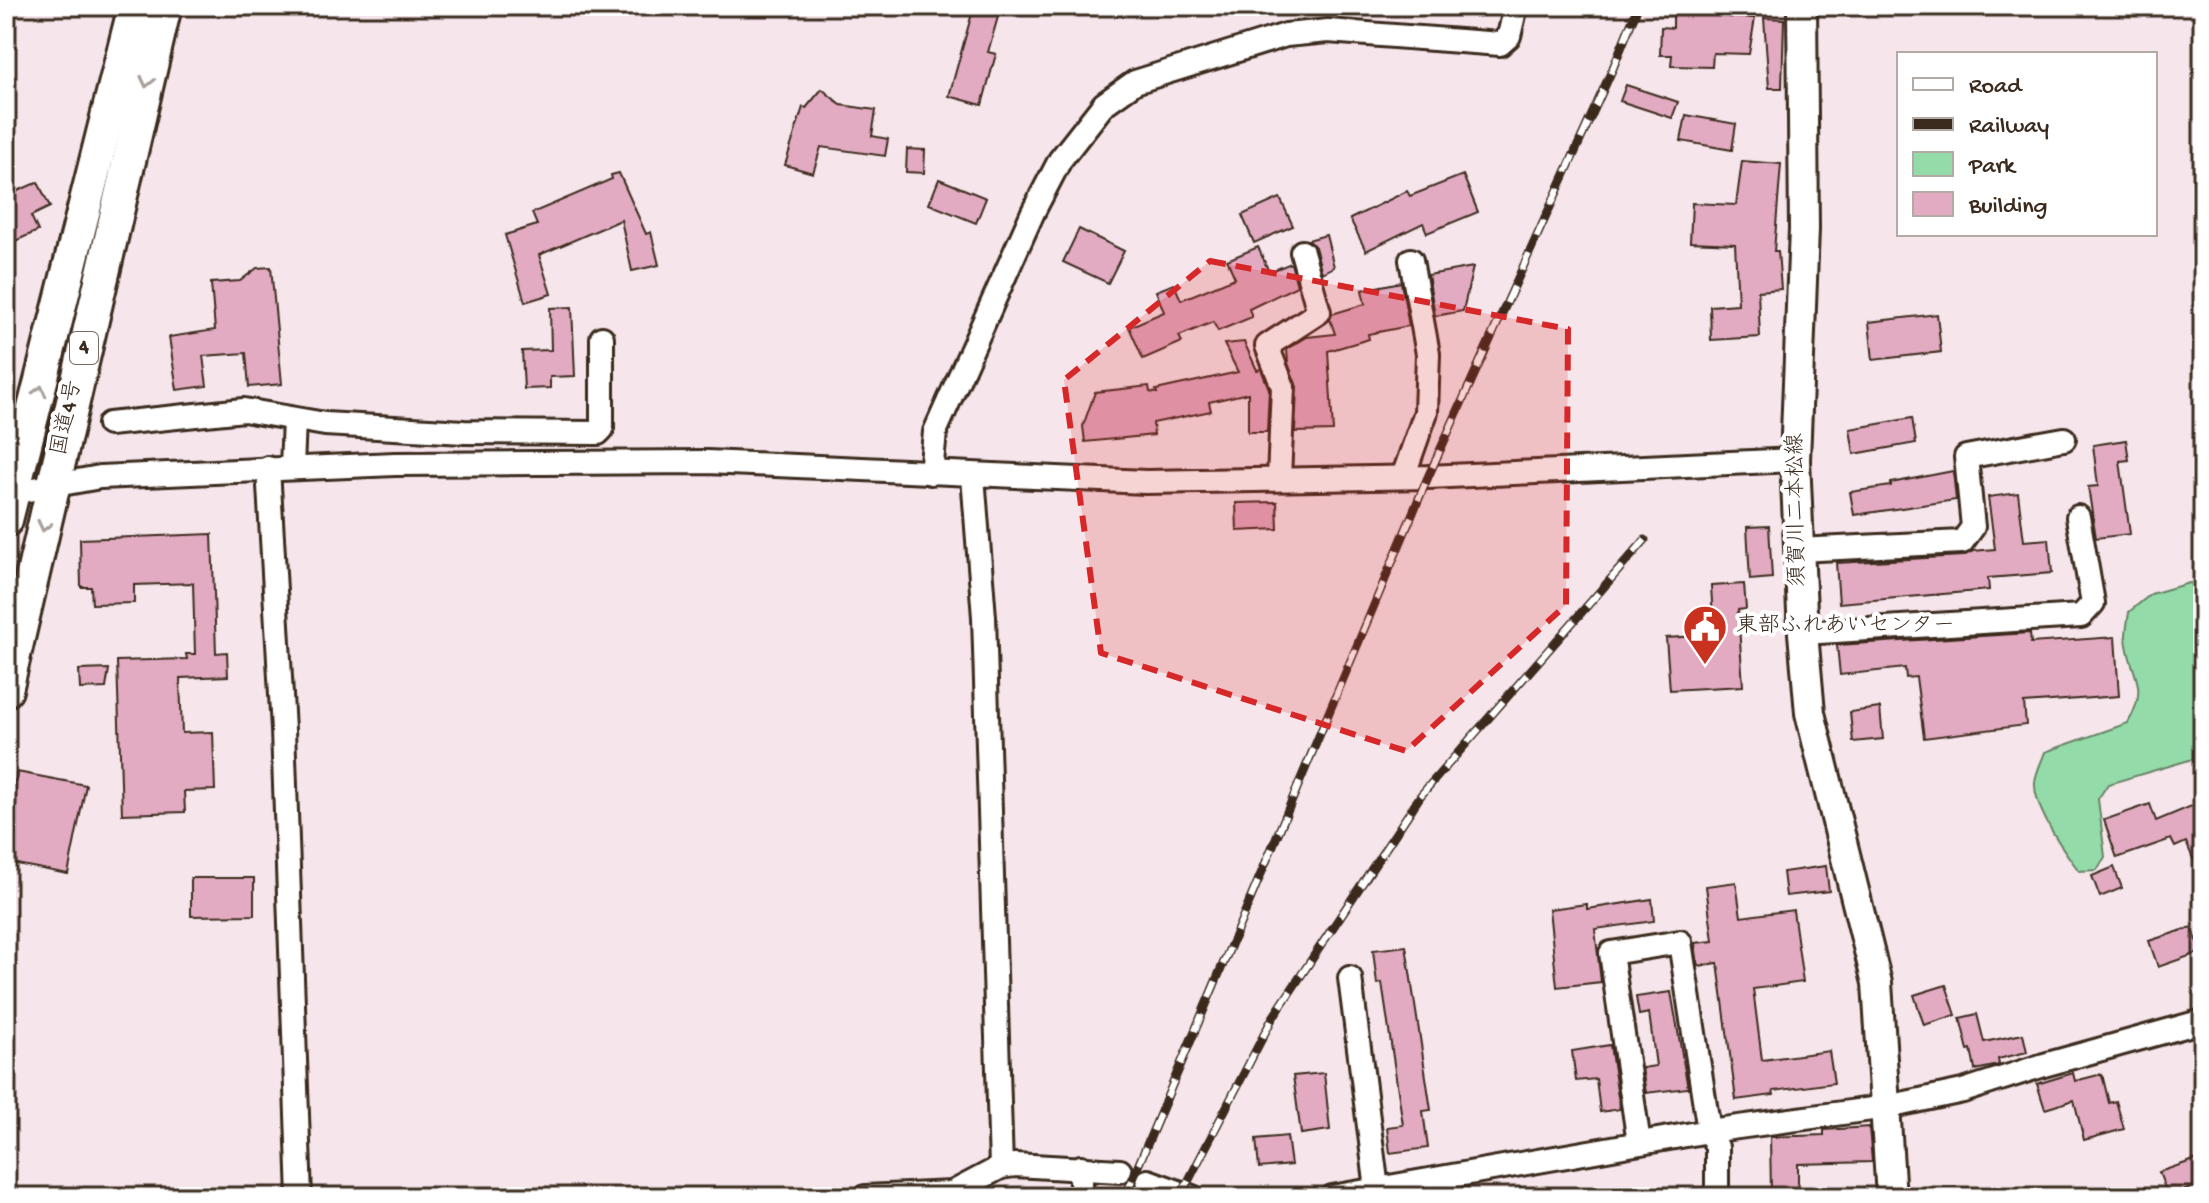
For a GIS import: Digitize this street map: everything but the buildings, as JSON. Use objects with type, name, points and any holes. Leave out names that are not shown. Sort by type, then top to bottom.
[{"type":"highway","name":"国道4号","points":[[9,502],[135,6]]},
{"type":"highway","name":"国道4号","points":[[6,690],[165,6]]},
{"type":"main road","name":"須賀川二本松線","points":[[1802,6],[1804,229],[1795,460],[1803,633],[1810,713],[1877,983],[1891,1197]]},
{"type":"street","points":[[931,473],[935,432],[1033,212],[1060,160],[1104,104],[1135,82],[1286,35],[1328,31],[1500,44],[1509,36],[1516,6]]},
{"type":"street","points":[[1279,478],[1283,387],[1267,346],[1319,312],[1302,252]]},
{"type":"street","points":[[1403,477],[1426,412],[1428,354],[1411,260]]},
{"type":"street","points":[[109,424],[244,410],[325,424],[464,432],[598,433],[602,429],[602,338]]},
{"type":"street","points":[[292,467],[294,420]]},
{"type":"street","points":[[1798,550],[1962,542],[1973,527],[1966,457],[2064,439]]},
{"type":"street","points":[[9,502],[54,485],[100,477],[411,464],[707,462],[1146,482],[1403,477],[1795,460]]},
{"type":"street","points":[[268,468],[283,730],[300,1197]]},
{"type":"street","points":[[973,476],[984,617],[1001,1167]]},
{"type":"street","points":[[1803,633],[2081,616],[2093,603],[2078,517]]},
{"type":"street","points":[[1639,1143],[1611,953],[1680,942],[1709,1131],[1717,1147],[1717,1197]]},
{"type":"street","points":[[1350,978],[1377,1189]]},
{"type":"street","points":[[1332,1197],[1709,1131],[1887,1107],[1963,1091],[2203,1021]]},
{"type":"street","points":[[865,1197],[952,1193],[1001,1167],[1015,1165],[1120,1171]]},
{"type":"street","points":[[1081,1167],[1081,1197]]},
{"type":"street","points":[[1148,1181],[1192,1197]]},
{"type":"highlighted area","points":[[1210,261],[1568,329],[1566,605],[1406,751],[1101,653],[1064,380]]},
{"type":"green space","points":[[2189,583],[2203,585],[2203,756],[2108,784],[2098,799],[2105,857],[2097,870],[2079,871],[2051,829],[2039,804],[2035,782],[2039,767],[2045,752],[2128,723],[2138,698],[2137,679],[2126,637],[2129,612],[2151,594]]},
{"type":"railway","points":[[1125,1197],[1428,477],[1613,68],[1638,6]]},
{"type":"railway","points":[[1180,1197],[1272,1019],[1421,795],[1645,540]]},
{"type":"place","name":"東部ふれあいセンター","points":[[1705,666]]}]
